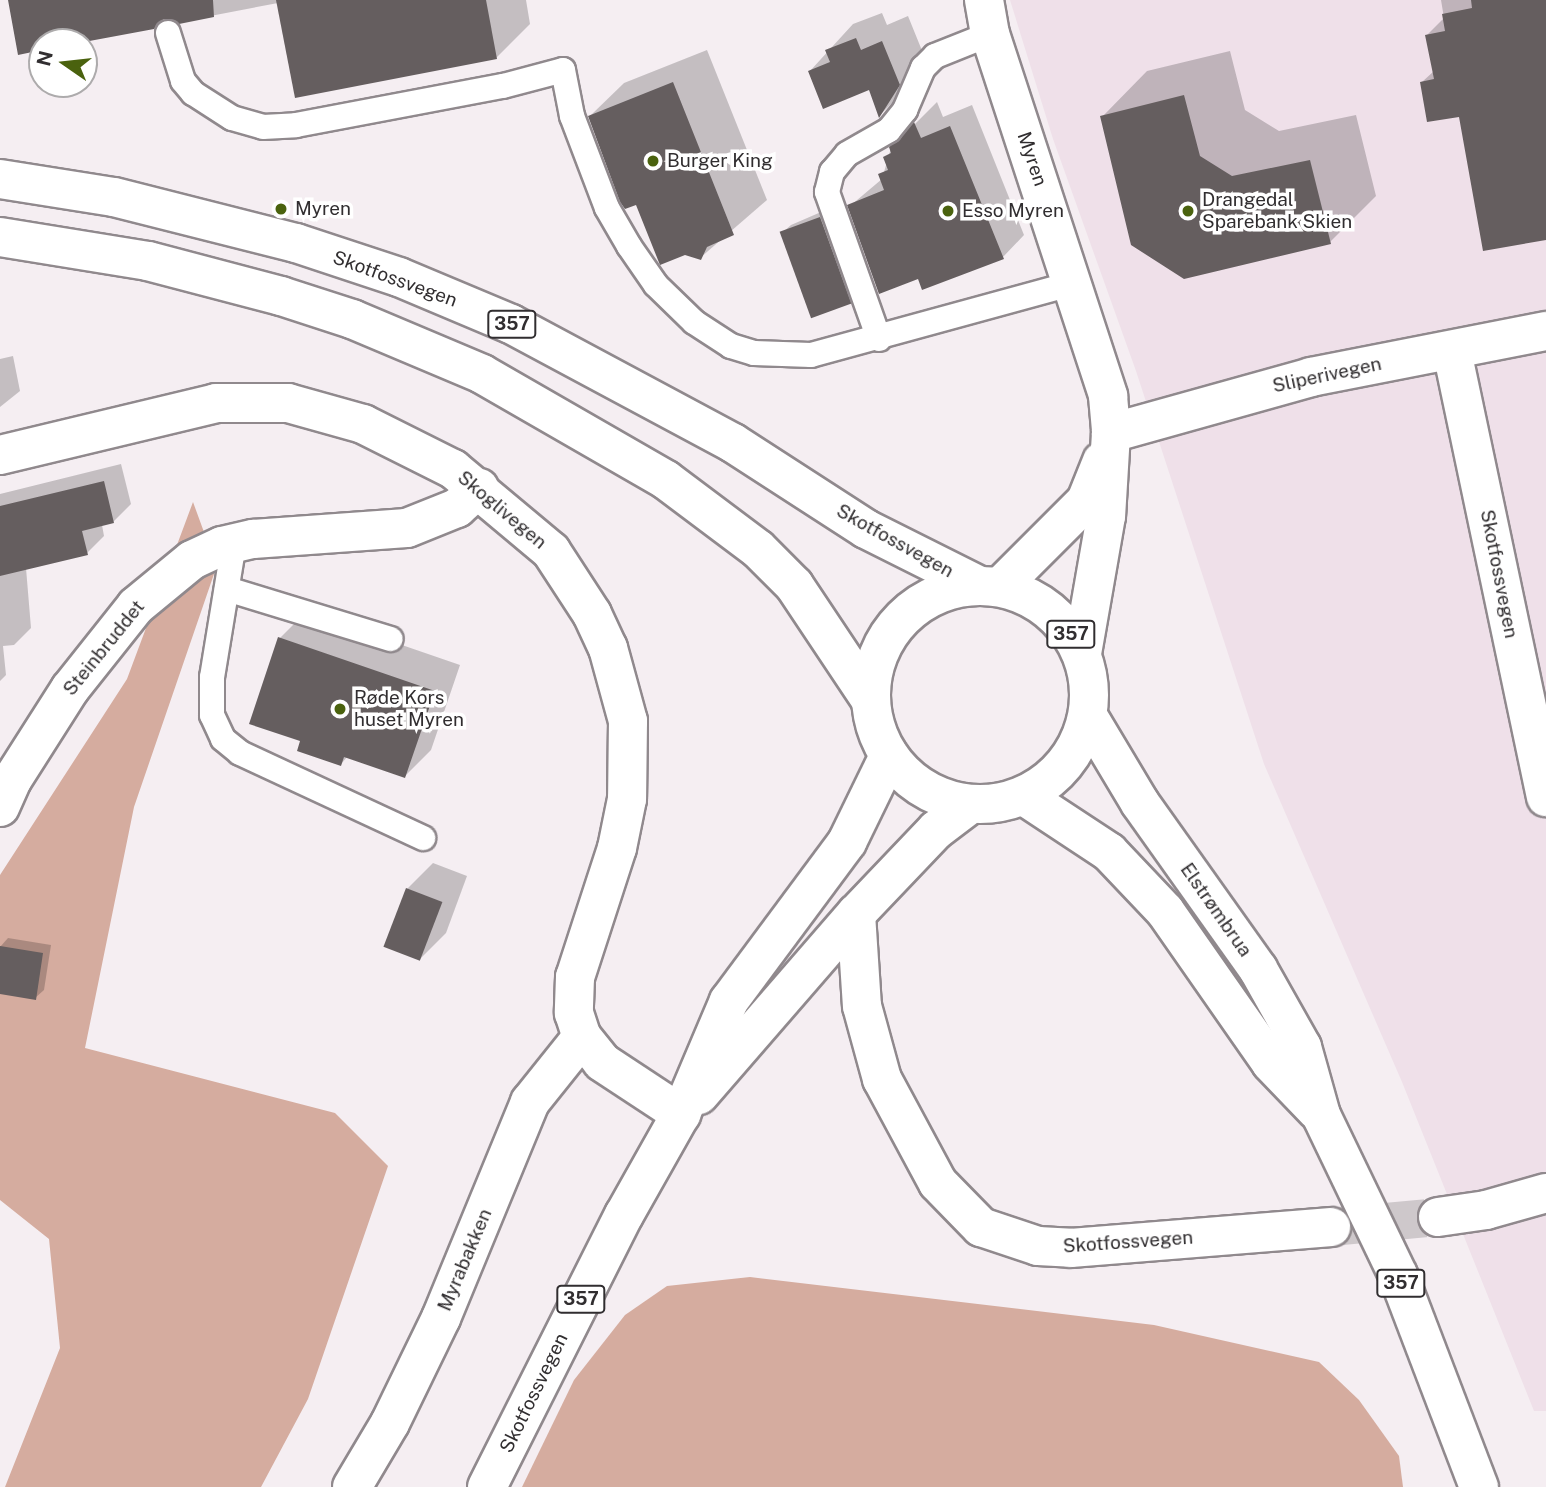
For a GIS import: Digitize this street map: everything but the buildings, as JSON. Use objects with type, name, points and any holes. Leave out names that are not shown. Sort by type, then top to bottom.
[{"type":"main road","name":"Myren","points":[[987,17],[1108,396],[1111,436],[1106,516],[1082,654]]},
{"type":"main road","name":"Skotfossvegen","points":[[0,178],[114,197],[296,243],[398,277],[511,324],[733,443],[866,529],[989,586]]},
{"type":"main road","name":"357","points":[[0,237],[148,261],[281,296],[352,319],[482,374],[666,480],[758,549],[794,585],[870,698]]},
{"type":"main road","name":"Sliperivegen","points":[[1111,436],[1311,377],[1546,331]]},
{"type":"main road","name":"Skotfossvegen","points":[[1452,351],[1546,797]]},
{"type":"main road","name":"Skoglivegen","points":[[0,455],[172,411],[251,400],[288,403],[363,424],[429,456],[479,488],[551,551],[571,580],[608,648],[628,721],[627,799],[620,836],[575,977],[575,1013],[582,1037],[602,1062],[681,1114]]},
{"type":"main road","name":"Myren","points":[[989,586],[1086,501],[1111,436]]},
{"type":"main road","name":"Steinbruddet","points":[[0,807],[47,721],[136,606],[192,560],[244,541],[407,528],[457,508],[479,488]]},
{"type":"main road","name":"357","points":[[989,586],[1049,610],[1082,654],[1089,684],[1088,716],[1066,764],[1024,796],[969,805],[923,789],[889,757],[875,729],[870,698],[883,643],[900,619],[949,590],[989,586]]},
{"type":"main road","name":"Elstrømbrua","points":[[1088,716],[1140,803],[1258,970],[1302,1047],[1321,1115],[1403,1287],[1479,1487]]},
{"type":"main road","name":"Skotfossvegen","points":[[487,1487],[618,1228],[681,1114],[729,1001],[847,842],[889,757]]},
{"type":"main road","name":"Elstrømbrua","points":[[1024,796],[1109,852],[1165,911],[1271,1063],[1321,1115]]},
{"type":"main road","name":"Skotfossvegen","points":[[681,1114],[762,1026],[856,914],[936,830],[969,805]]},
{"type":"main road","name":"Skotfossvegen","points":[[856,914],[862,1006],[882,1079],[938,1182],[981,1227],[1038,1246],[1071,1248],[1331,1227]]},
{"type":"main road","name":"Myrabakken","points":[[352,1487],[390,1423],[441,1318],[530,1102],[582,1037]]},
{"type":"main road","points":[[1438,1217],[1524,1201],[1546,1193]]},
{"type":"lane","points":[[879,339],[827,192],[832,172],[847,154],[890,131],[905,110],[923,68],[987,17]]},
{"type":"lane","points":[[167,33],[183,80],[192,93],[221,113],[263,127],[296,125],[503,86],[563,70],[572,116],[607,208],[656,285],[694,321],[731,346],[780,357],[879,339],[1074,283]]},
{"type":"lane","points":[[244,541],[227,589],[212,677],[212,715],[223,739],[240,753],[423,838]]},
{"type":"lane","points":[[227,589],[391,639]]},
{"type":"shaded area","points":[[1010,0],[1546,0],[1546,1411],[1534,1411],[1402,1082],[1264,764],[1136,371],[1053,139]]},
{"type":"shaded area","points":[[193,502],[212,554],[214,574],[134,807],[85,1048],[335,1113],[388,1166],[308,1399],[261,1487],[5,1487],[60,1348],[49,1239],[0,1200],[0,875],[127,679]]},
{"type":"shaded area","points":[[750,1277],[1154,1325],[1319,1362],[1359,1400],[1399,1456],[1403,1487],[522,1487],[574,1380],[625,1315],[667,1286]]},
{"type":"tunnel","points":[[1331,1227],[1438,1217]]},
{"type":"place","name":"Burger King","points":[[653,161]]},
{"type":"place","name":"Myren","points":[[281,209]]},
{"type":"place","name":"Esso Myren","points":[[948,211]]},
{"type":"place","name":"Drangedal Sparebank Skien","points":[[1188,211]]},
{"type":"place","name":"Røde Kors huset Myren","points":[[340,709]]}]
